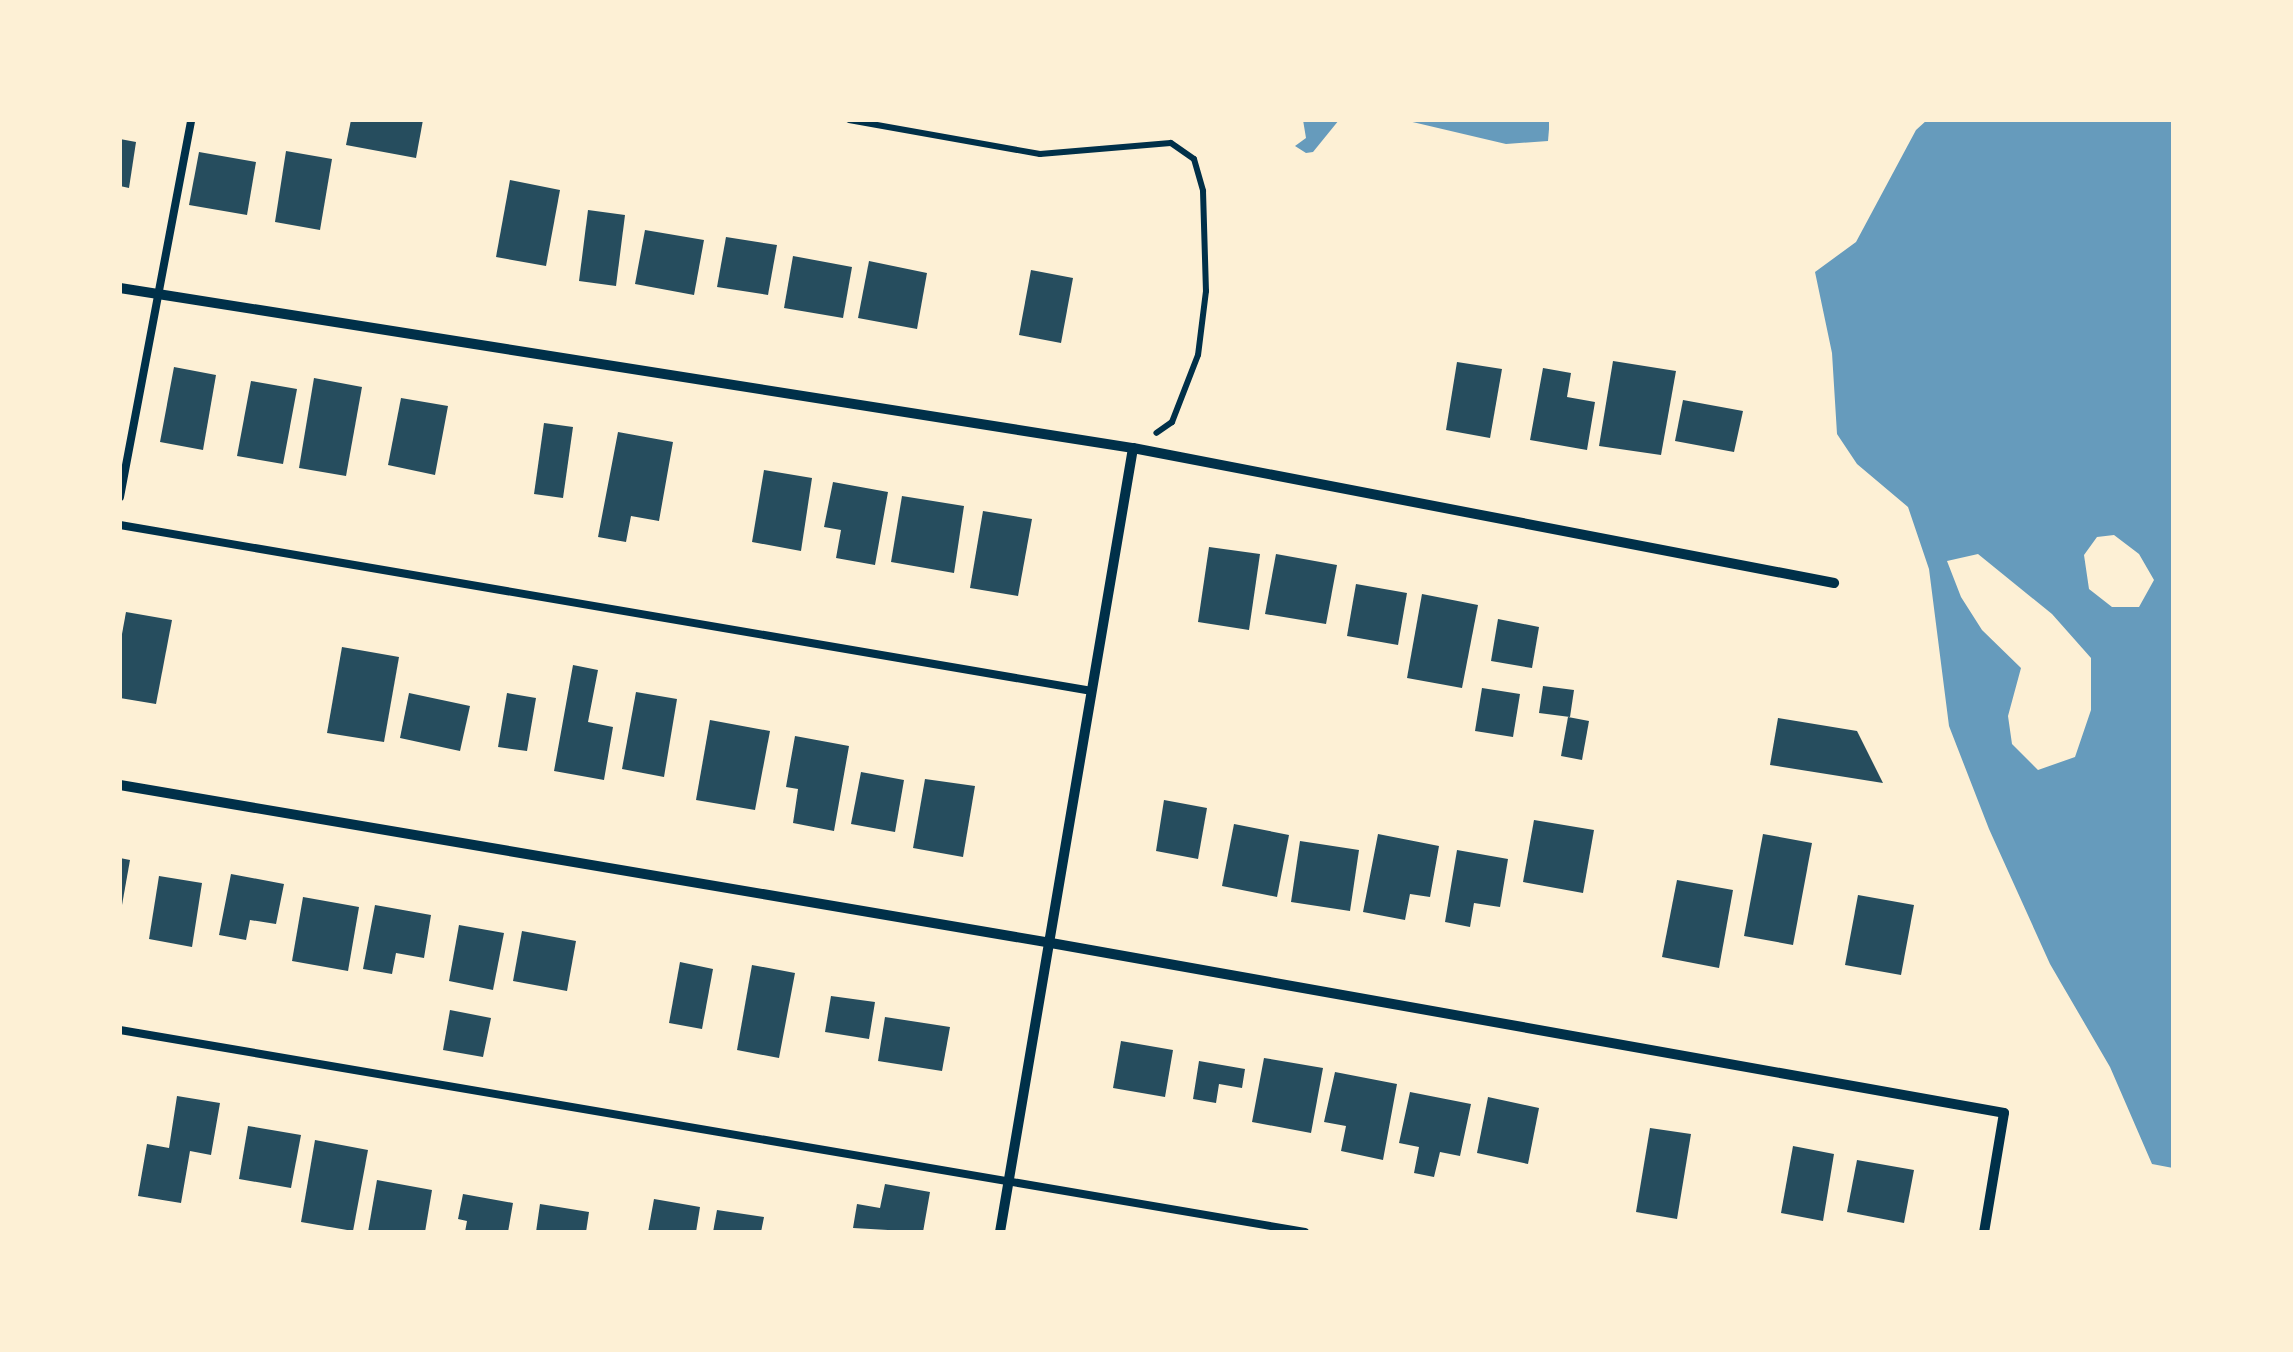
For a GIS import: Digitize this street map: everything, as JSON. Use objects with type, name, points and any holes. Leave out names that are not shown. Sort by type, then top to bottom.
[{"type":"street","points":[[120,288],[1134,448],[1834,583]]},
{"type":"street","points":[[1000,1232],[1134,448]]},
{"type":"street","points":[[120,785],[1051,943],[2004,1114],[1984,1232]]},
{"type":"lane","points":[[120,497],[190,120]]},
{"type":"lane","points":[[120,526],[1092,692]]},
{"type":"lane","points":[[120,1030],[1305,1232]]},
{"type":"path","points":[[848,120],[1040,154],[1171,142],[1194,160],[1203,191],[1206,291],[1198,356],[1172,422],[1134,448]]},
{"type":"water","points":[[1303,120],[1339,120],[1313,152],[1306,153],[1295,146],[1306,138]]},
{"type":"water","points":[[1404,120],[1549,120],[1548,141],[1506,144]]},
{"type":"water","points":[[1927,120],[2173,120],[2173,1168],[2152,1164],[2110,1067],[2050,964],[1989,829],[1949,726],[1929,569],[1908,507],[1857,464],[1837,434],[1832,353],[1815,272],[1856,242],[1916,130]],"holes":[[[2114,535],[2139,554],[2154,580],[2139,607],[2112,607],[2089,589],[2084,555],[2097,537]],[[1978,554],[2052,614],[2091,658],[2091,710],[2075,757],[2038,770],[2012,744],[2008,716],[2021,668],[1982,630],[1961,597],[1947,561]]]},
{"type":"building","points":[[351,120],[423,120],[416,158],[346,145]]},
{"type":"building","points":[[120,139],[136,142],[129,188],[120,186]]},
{"type":"building","points":[[286,151],[332,159],[320,230],[275,222]]},
{"type":"building","points":[[199,152],[256,162],[247,215],[189,205]]},
{"type":"building","points":[[510,180],[560,190],[546,266],[496,257]]},
{"type":"building","points":[[588,210],[625,215],[616,286],[579,281]]},
{"type":"building","points":[[645,230],[704,240],[694,295],[635,284]]},
{"type":"building","points":[[726,237],[777,245],[768,295],[717,287]]},
{"type":"building","points":[[793,256],[852,267],[843,318],[784,308]]},
{"type":"building","points":[[869,261],[927,273],[917,329],[858,318]]},
{"type":"building","points":[[1031,270],[1073,278],[1061,343],[1019,335]]},
{"type":"building","points":[[1613,361],[1676,371],[1661,455],[1599,446]]},
{"type":"building","points":[[1457,362],[1502,369],[1490,438],[1446,430]]},
{"type":"building","points":[[174,367],[216,375],[203,450],[160,442]]},
{"type":"building","points":[[1543,368],[1571,373],[1567,397],[1595,402],[1587,450],[1530,440]]},
{"type":"building","points":[[314,378],[362,387],[346,476],[299,468]]},
{"type":"building","points":[[251,381],[297,389],[283,464],[237,456]]},
{"type":"building","points":[[401,398],[448,406],[435,475],[388,465]]},
{"type":"building","points":[[1683,400],[1743,411],[1734,452],[1675,441]]},
{"type":"building","points":[[544,423],[573,427],[563,498],[534,494]]},
{"type":"building","points":[[618,432],[673,442],[659,521],[631,516],[626,542],[598,537]]},
{"type":"building","points":[[764,470],[812,478],[801,551],[752,542]]},
{"type":"building","points":[[833,482],[888,492],[875,565],[836,558],[841,530],[824,527]]},
{"type":"building","points":[[902,496],[964,506],[954,573],[891,562]]},
{"type":"building","points":[[983,511],[1032,519],[1018,596],[970,588]]},
{"type":"building","points":[[1209,547],[1260,554],[1249,630],[1198,622]]},
{"type":"building","points":[[1276,554],[1337,565],[1326,624],[1265,614]]},
{"type":"building","points":[[1356,584],[1407,593],[1398,645],[1347,636]]},
{"type":"building","points":[[1422,594],[1478,605],[1462,688],[1407,678]]},
{"type":"building","points":[[126,612],[172,620],[156,704],[120,698],[120,645]]},
{"type":"building","points":[[1498,619],[1539,627],[1532,668],[1491,661]]},
{"type":"building","points":[[342,647],[399,657],[384,742],[327,733]]},
{"type":"building","points":[[573,665],[598,670],[588,722],[613,727],[604,780],[554,771]]},
{"type":"building","points":[[1543,686],[1574,690],[1570,717],[1539,713]]},
{"type":"building","points":[[1482,688],[1520,694],[1513,737],[1475,731]]},
{"type":"building","points":[[636,692],[677,699],[664,777],[622,769]]},
{"type":"building","points":[[409,693],[470,706],[460,751],[400,738]]},
{"type":"building","points":[[507,693],[536,698],[527,751],[498,747]]},
{"type":"building","points":[[1568,717],[1589,721],[1582,760],[1561,756]]},
{"type":"building","points":[[1778,718],[1857,731],[1883,783],[1770,765]]},
{"type":"building","points":[[710,720],[770,731],[755,810],[696,800]]},
{"type":"building","points":[[795,736],[849,746],[834,831],[793,823],[798,789],[786,787]]},
{"type":"building","points":[[861,772],[904,780],[895,832],[851,824]]},
{"type":"building","points":[[925,779],[975,786],[963,857],[913,848]]},
{"type":"building","points":[[1164,800],[1207,808],[1198,859],[1156,851]]},
{"type":"building","points":[[1534,820],[1594,830],[1583,893],[1523,882]]},
{"type":"building","points":[[1234,824],[1289,835],[1277,897],[1222,886]]},
{"type":"building","points":[[1378,834],[1439,846],[1430,897],[1410,894],[1405,920],[1363,912]]},
{"type":"building","points":[[1763,834],[1812,843],[1793,945],[1744,936]]},
{"type":"building","points":[[1300,841],[1359,850],[1350,911],[1291,902]]},
{"type":"building","points":[[1457,850],[1508,859],[1500,907],[1474,903],[1470,927],[1445,922]]},
{"type":"building","points":[[120,858],[130,860],[122,905],[120,905]]},
{"type":"building","points":[[231,874],[284,884],[276,924],[250,920],[246,940],[219,935]]},
{"type":"building","points":[[159,876],[202,883],[192,947],[149,939]]},
{"type":"building","points":[[1677,880],[1733,890],[1719,968],[1662,957]]},
{"type":"building","points":[[1858,895],[1914,905],[1901,975],[1845,965]]},
{"type":"building","points":[[303,897],[359,907],[348,971],[292,961]]},
{"type":"building","points":[[375,905],[431,915],[424,958],[396,953],[392,974],[363,969]]},
{"type":"building","points":[[459,925],[504,933],[493,990],[449,981]]},
{"type":"building","points":[[522,931],[576,941],[567,991],[513,981]]},
{"type":"building","points":[[680,962],[713,969],[702,1029],[669,1023]]},
{"type":"building","points":[[752,965],[795,973],[779,1058],[737,1050]]},
{"type":"building","points":[[831,996],[875,1002],[869,1039],[825,1032]]},
{"type":"building","points":[[450,1010],[491,1018],[483,1057],[443,1050]]},
{"type":"building","points":[[885,1017],[950,1027],[942,1071],[878,1061]]},
{"type":"building","points":[[1121,1041],[1173,1050],[1165,1097],[1113,1088]]},
{"type":"building","points":[[1264,1058],[1323,1068],[1311,1133],[1252,1122]]},
{"type":"building","points":[[1199,1061],[1245,1069],[1242,1088],[1219,1084],[1216,1103],[1193,1099]]},
{"type":"building","points":[[1335,1072],[1397,1084],[1383,1160],[1341,1151],[1346,1126],[1324,1122]]},
{"type":"building","points":[[1410,1092],[1471,1104],[1460,1156],[1440,1152],[1434,1177],[1414,1173],[1419,1147],[1399,1143]]},
{"type":"building","points":[[177,1096],[220,1103],[211,1155],[190,1151],[181,1203],[138,1196],[147,1144],[169,1148]]},
{"type":"building","points":[[1488,1097],[1539,1108],[1528,1164],[1477,1153]]},
{"type":"building","points":[[248,1126],[301,1135],[291,1188],[239,1179]]},
{"type":"building","points":[[1650,1128],[1691,1134],[1677,1219],[1636,1212]]},
{"type":"building","points":[[315,1140],[368,1150],[353,1231],[301,1222]]},
{"type":"building","points":[[1793,1146],[1834,1154],[1823,1221],[1781,1213]]},
{"type":"building","points":[[1857,1160],[1914,1170],[1904,1223],[1847,1212]]},
{"type":"building","points":[[377,1180],[432,1190],[425,1232],[368,1232]]},
{"type":"building","points":[[885,1184],[930,1192],[923,1232],[853,1228],[857,1204],[880,1208]]},
{"type":"building","points":[[463,1194],[513,1203],[508,1232],[465,1232],[467,1221],[458,1219]]},
{"type":"building","points":[[654,1199],[700,1207],[696,1232],[648,1232]]},
{"type":"building","points":[[540,1204],[589,1212],[586,1232],[536,1232]]},
{"type":"building","points":[[717,1210],[764,1217],[761,1232],[713,1232]]}]
